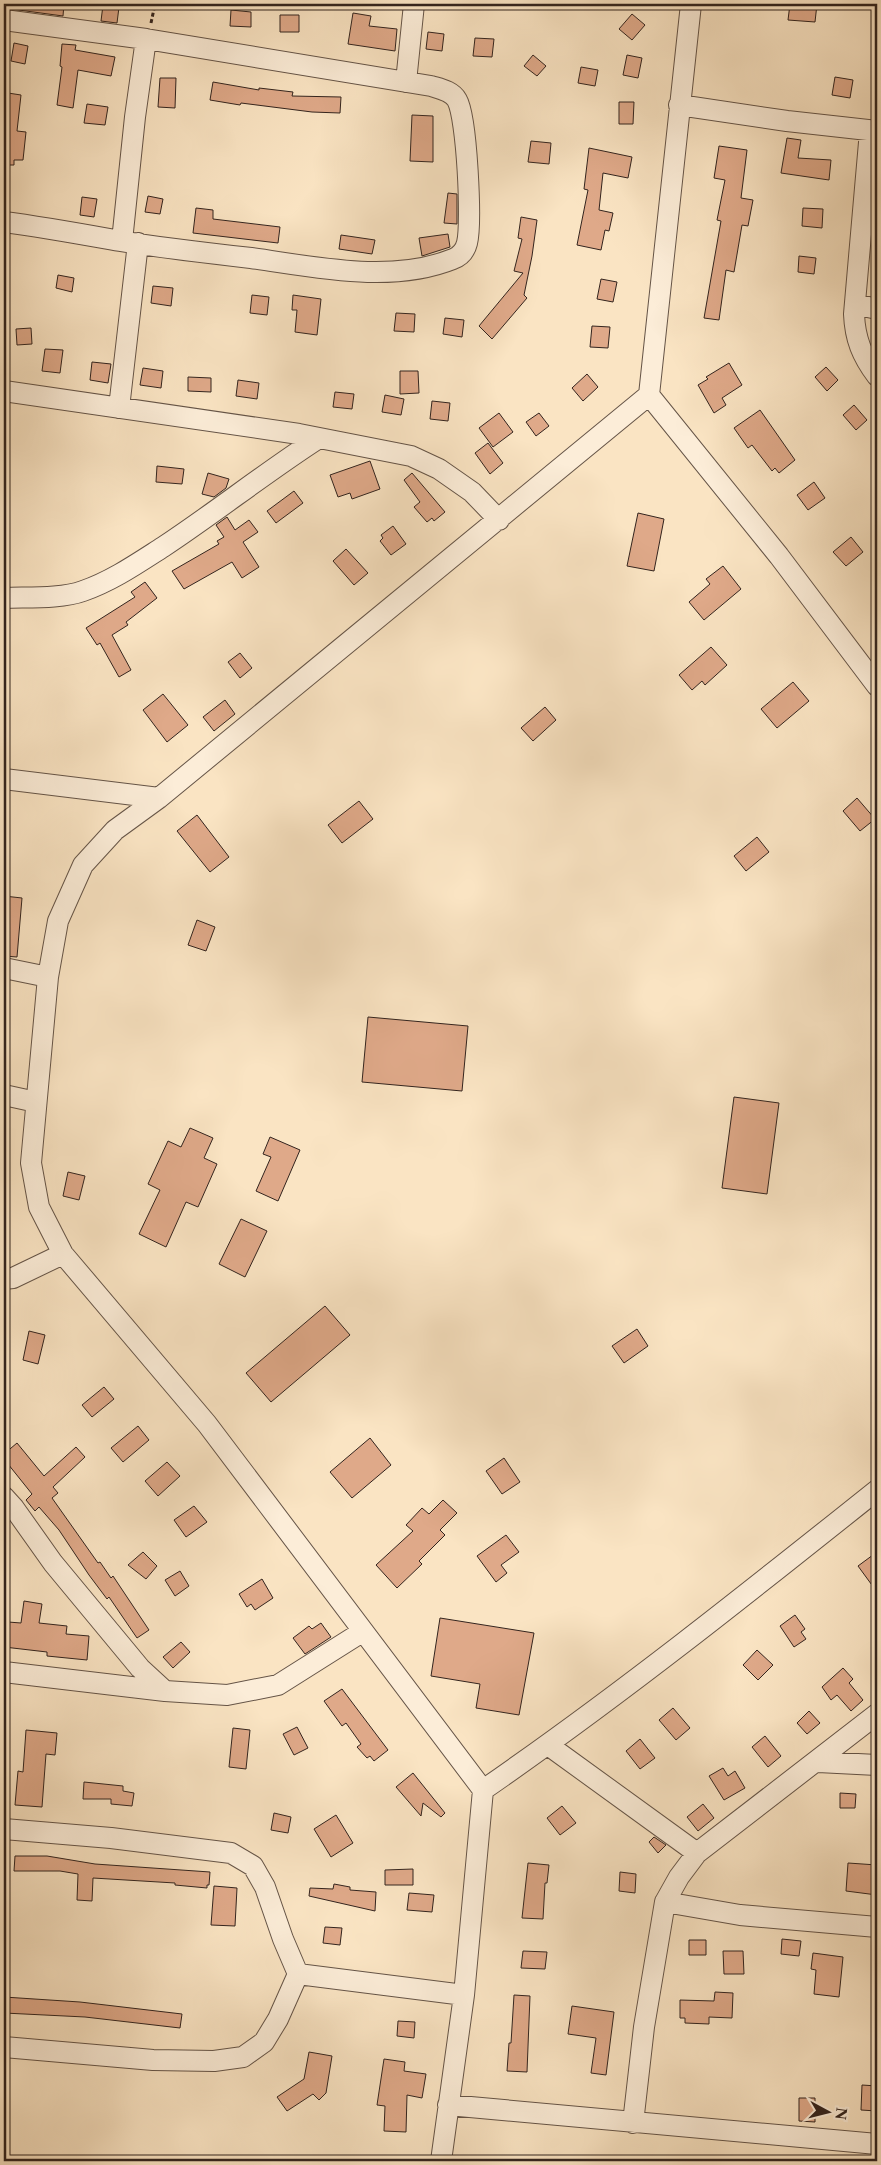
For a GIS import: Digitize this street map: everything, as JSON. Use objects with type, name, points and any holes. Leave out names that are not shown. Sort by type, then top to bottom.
[{"type":"street","points":[[406,82],[414,4]]},
{"type":"street","points":[[440,2161],[464,1995],[484,1790],[362,1632],[207,1424],[63,1254],[39,1207],[31,1163],[48,977],[58,921],[84,865],[115,830],[158,798],[649,395],[691,4]]},
{"type":"street","points":[[4,20],[146,39],[431,86],[449,92],[457,99],[461,111],[466,144],[469,218],[468,241],[463,253],[454,259],[392,273],[344,271],[130,242],[4,222]]},
{"type":"street","points":[[119,408],[130,242],[135,117],[146,39]]},
{"type":"street","points":[[679,105],[873,131],[855,304],[855,333],[864,357],[877,376]]},
{"type":"street","points":[[855,304],[877,309]]},
{"type":"street","points":[[4,391],[319,438],[411,456],[438,469],[472,492],[499,520]]},
{"type":"street","points":[[649,395],[779,556],[877,686]]},
{"type":"street","points":[[4,598],[50,596],[82,592],[124,572],[204,520],[287,458],[319,438]]},
{"type":"street","points":[[4,780],[158,798]]},
{"type":"street","points":[[4,968],[48,977]]},
{"type":"street","points":[[4,1095],[36,1102]]},
{"type":"street","points":[[4,1279],[13,1278],[63,1254]]},
{"type":"street","points":[[484,1790],[548,1745],[741,1599],[877,1490]]},
{"type":"street","points":[[4,1497],[53,1563],[140,1668],[166,1691]]},
{"type":"street","points":[[4,1672],[166,1691],[227,1695],[278,1685],[362,1632]]},
{"type":"street","points":[[633,2123],[644,2026],[665,1902],[679,1877],[697,1853],[818,1762],[877,1714]]},
{"type":"street","points":[[548,1745],[697,1853]]},
{"type":"street","points":[[818,1762],[877,1765]]},
{"type":"street","points":[[4,1828],[112,1838],[231,1853],[253,1866],[265,1887],[283,1939],[298,1974],[278,2019],[264,2042],[243,2057],[214,2061],[153,2060],[4,2047]]},
{"type":"street","points":[[665,1902],[740,1915],[877,1927]]},
{"type":"street","points":[[298,1974],[464,1995]]},
{"type":"street","points":[[448,2105],[877,2144]]},
{"type":"building","points":[[4,4],[64,4],[63,16],[4,8]]},
{"type":"building","points":[[790,4],[817,4],[815,22],[788,20]]},
{"type":"building","points":[[103,5],[119,7],[117,23],[101,21]]},
{"type":"building","points":[[231,10],[251,12],[251,27],[230,26]]},
{"type":"building","points":[[353,13],[371,16],[369,26],[397,29],[395,51],[348,44]]},
{"type":"building","points":[[632,14],[645,25],[632,40],[619,29]]},
{"type":"building","points":[[280,15],[299,15],[299,32],[280,32]]},
{"type":"building","points":[[428,32],[444,34],[442,51],[426,49]]},
{"type":"building","points":[[475,38],[494,39],[492,57],[473,56]]},
{"type":"building","points":[[14,43],[28,46],[25,64],[11,61]]},
{"type":"building","points":[[62,44],[76,45],[75,50],[115,57],[111,76],[78,70],[73,108],[57,105],[62,67],[60,66]]},
{"type":"building","points":[[533,55],[546,66],[537,76],[524,66]]},
{"type":"building","points":[[627,55],[642,58],[638,78],[623,75]]},
{"type":"building","points":[[581,67],[598,70],[595,86],[578,83]]},
{"type":"building","points":[[835,77],[853,80],[850,98],[832,95]]},
{"type":"building","points":[[160,78],[176,78],[175,108],[158,107]]},
{"type":"building","points":[[213,82],[259,90],[259,88],[293,92],[292,96],[341,97],[340,113],[312,112],[241,103],[240,105],[210,100]]},
{"type":"building","points":[[8,93],[21,95],[17,131],[26,132],[23,160],[14,160],[14,165],[4,165],[4,124]]},
{"type":"building","points":[[619,102],[634,102],[633,124],[619,124]]},
{"type":"building","points":[[87,104],[108,107],[105,125],[84,123]]},
{"type":"building","points":[[412,115],[433,116],[433,162],[410,161]]},
{"type":"building","points":[[787,138],[801,140],[798,158],[831,160],[829,180],[781,173]]},
{"type":"building","points":[[531,141],[551,143],[549,164],[528,162]]},
{"type":"building","points":[[719,146],[747,150],[741,198],[753,200],[748,226],[742,225],[734,272],[726,270],[719,320],[704,318],[721,221],[717,220],[725,180],[714,178]]},
{"type":"building","points":[[589,148],[632,157],[628,178],[603,173],[599,210],[613,213],[609,231],[605,230],[601,250],[577,245],[588,190],[584,189]]},
{"type":"building","points":[[448,193],[457,194],[457,224],[444,223]]},
{"type":"building","points":[[148,196],[163,199],[160,214],[145,212]]},
{"type":"building","points":[[82,197],[97,199],[94,217],[80,215]]},
{"type":"building","points":[[196,208],[213,210],[213,219],[280,227],[278,243],[193,233]]},
{"type":"building","points":[[803,208],[823,209],[822,228],[802,226]]},
{"type":"building","points":[[521,217],[537,220],[524,295],[527,298],[492,339],[479,326],[523,273],[514,271],[522,239],[518,238]]},
{"type":"building","points":[[448,234],[450,247],[422,256],[419,238]]},
{"type":"building","points":[[341,235],[375,240],[372,254],[339,249]]},
{"type":"building","points":[[799,256],[816,258],[814,274],[798,272]]},
{"type":"building","points":[[58,275],[74,278],[72,292],[56,288]]},
{"type":"building","points":[[601,279],[617,282],[613,302],[597,299]]},
{"type":"building","points":[[153,286],[173,288],[171,306],[151,303]]},
{"type":"building","points":[[252,295],[269,297],[267,315],[250,313]]},
{"type":"building","points":[[293,295],[321,299],[317,335],[295,332],[297,310],[292,310]]},
{"type":"building","points":[[396,313],[415,314],[414,332],[394,331]]},
{"type":"building","points":[[445,318],[464,320],[462,337],[443,334]]},
{"type":"building","points":[[592,326],[610,327],[608,348],[590,347]]},
{"type":"building","points":[[31,328],[32,344],[17,345],[16,329]]},
{"type":"building","points":[[45,349],[63,350],[60,373],[42,371]]},
{"type":"building","points":[[92,362],[111,364],[108,383],[90,380]]},
{"type":"building","points":[[729,363],[742,385],[722,398],[726,405],[714,413],[698,385],[708,379],[706,377]]},
{"type":"building","points":[[826,367],[838,380],[827,391],[815,377]]},
{"type":"building","points":[[143,368],[163,371],[161,388],[140,385]]},
{"type":"building","points":[[400,371],[418,371],[419,393],[400,394]]},
{"type":"building","points":[[587,374],[598,387],[583,401],[572,388]]},
{"type":"building","points":[[188,377],[211,378],[211,392],[188,391]]},
{"type":"building","points":[[238,380],[259,383],[257,399],[236,396]]},
{"type":"building","points":[[335,392],[354,394],[352,409],[333,407]]},
{"type":"building","points":[[385,395],[404,399],[401,415],[382,412]]},
{"type":"building","points":[[432,401],[450,403],[448,421],[430,419]]},
{"type":"building","points":[[854,405],[867,420],[856,430],[843,415]]},
{"type":"building","points":[[760,410],[795,460],[779,473],[775,468],[772,471],[752,445],[748,448],[734,428]]},
{"type":"building","points":[[499,413],[513,432],[493,447],[479,428]]},
{"type":"building","points":[[539,413],[549,426],[536,436],[526,422]]},
{"type":"building","points":[[488,443],[503,463],[490,474],[475,453]]},
{"type":"building","points":[[370,461],[380,489],[352,499],[350,493],[338,497],[330,475]]},
{"type":"building","points":[[157,466],[184,469],[182,484],[156,482]]},
{"type":"building","points":[[208,473],[229,479],[226,488],[214,497],[202,494]]},
{"type":"building","points":[[412,473],[445,512],[434,521],[432,518],[427,522],[414,507],[420,502],[404,480]]},
{"type":"building","points":[[814,482],[825,498],[808,510],[797,495]]},
{"type":"building","points":[[294,491],[303,503],[276,523],[267,511]]},
{"type":"building","points":[[638,513],[664,519],[654,571],[627,566]]},
{"type":"building","points":[[227,517],[235,530],[249,520],[258,532],[243,542],[259,567],[242,578],[232,562],[184,589],[172,571],[219,544],[217,541],[224,537],[216,525]]},
{"type":"building","points":[[393,526],[406,544],[391,555],[380,541],[383,538],[381,535]]},
{"type":"building","points":[[851,537],[863,552],[846,566],[833,552]]},
{"type":"building","points":[[346,549],[368,573],[354,585],[333,561]]},
{"type":"building","points":[[723,566],[741,589],[704,620],[689,602],[710,584],[706,579]]},
{"type":"building","points":[[145,582],[157,598],[126,622],[128,625],[112,635],[131,670],[119,677],[100,643],[97,645],[86,628],[135,597],[131,592]]},
{"type":"building","points":[[711,647],[727,665],[705,685],[702,681],[692,690],[679,675]]},
{"type":"building","points":[[240,653],[252,668],[240,678],[228,662]]},
{"type":"building","points":[[793,682],[809,701],[777,728],[761,709]]},
{"type":"building","points":[[163,694],[188,725],[167,742],[143,710]]},
{"type":"building","points":[[225,700],[235,714],[214,731],[203,717]]},
{"type":"building","points":[[545,707],[556,720],[533,741],[521,728]]},
{"type":"building","points":[[857,798],[875,819],[860,831],[843,811]]},
{"type":"building","points":[[359,801],[373,819],[342,843],[328,825]]},
{"type":"building","points":[[197,815],[229,857],[210,872],[177,831]]},
{"type":"building","points":[[757,837],[769,852],[746,871],[734,856]]},
{"type":"building","points":[[4,896],[22,898],[17,957],[4,956]]},
{"type":"building","points":[[197,920],[215,927],[206,951],[188,945]]},
{"type":"building","points":[[368,1017],[468,1026],[462,1091],[362,1082]]},
{"type":"building","points":[[734,1097],[779,1103],[767,1194],[722,1188]]},
{"type":"building","points":[[190,1128],[213,1138],[204,1158],[217,1164],[198,1207],[186,1202],[166,1247],[139,1234],[160,1190],[148,1184],[168,1141],[181,1147]]},
{"type":"building","points":[[270,1137],[300,1150],[278,1201],[256,1191],[271,1157],[263,1154]]},
{"type":"building","points":[[68,1172],[85,1176],[79,1200],[63,1196]]},
{"type":"building","points":[[241,1219],[267,1231],[245,1277],[219,1264]]},
{"type":"building","points":[[325,1306],[350,1335],[271,1402],[246,1373]]},
{"type":"building","points":[[637,1329],[648,1346],[624,1363],[612,1346]]},
{"type":"building","points":[[29,1331],[45,1335],[38,1364],[23,1360]]},
{"type":"building","points":[[104,1387],[114,1399],[92,1417],[82,1405]]},
{"type":"building","points":[[138,1426],[149,1440],[123,1462],[111,1448]]},
{"type":"building","points":[[370,1438],[391,1465],[352,1498],[330,1472]]},
{"type":"building","points":[[17,1443],[44,1476],[76,1447],[85,1457],[53,1487],[58,1493],[52,1498],[98,1563],[100,1562],[111,1578],[113,1576],[149,1630],[137,1638],[109,1597],[107,1599],[89,1575],[59,1530],[39,1507],[35,1511],[26,1500],[32,1494],[4,1459],[4,1454]]},
{"type":"building","points":[[504,1458],[520,1482],[502,1494],[486,1471]]},
{"type":"building","points":[[167,1462],[180,1476],[158,1496],[145,1481]]},
{"type":"building","points":[[443,1500],[457,1513],[440,1530],[445,1535],[419,1561],[422,1564],[397,1588],[376,1565],[413,1531],[406,1525],[422,1508],[429,1514]]},
{"type":"building","points":[[194,1506],[207,1522],[186,1537],[174,1520]]},
{"type":"building","points":[[506,1535],[519,1552],[501,1565],[507,1573],[496,1582],[477,1556]]},
{"type":"building","points":[[143,1552],[157,1566],[146,1579],[128,1565]]},
{"type":"building","points":[[877,1552],[877,1592],[858,1566]]},
{"type":"building","points":[[180,1571],[189,1586],[175,1596],[165,1580]]},
{"type":"building","points":[[262,1579],[273,1598],[255,1610],[251,1604],[247,1607],[239,1594]]},
{"type":"building","points":[[24,1601],[42,1604],[39,1623],[67,1626],[66,1634],[89,1636],[87,1660],[47,1656],[47,1652],[4,1647],[4,1625],[8,1626],[8,1622],[21,1623]]},
{"type":"building","points":[[795,1615],[805,1629],[801,1632],[806,1639],[794,1647],[780,1626]]},
{"type":"building","points":[[440,1618],[534,1633],[519,1715],[476,1708],[480,1684],[431,1676]]},
{"type":"building","points":[[321,1623],[331,1637],[305,1654],[293,1638],[309,1626],[312,1629]]},
{"type":"building","points":[[181,1642],[190,1652],[173,1668],[163,1657]]},
{"type":"building","points":[[757,1650],[773,1665],[758,1680],[743,1665]]},
{"type":"building","points":[[843,1668],[853,1679],[849,1683],[863,1700],[851,1711],[837,1695],[831,1700],[822,1687]]},
{"type":"building","points":[[342,1689],[388,1750],[374,1761],[370,1756],[367,1758],[357,1747],[361,1744],[346,1723],[342,1726],[324,1701]]},
{"type":"building","points":[[673,1708],[690,1728],[676,1740],[659,1720]]},
{"type":"building","points":[[809,1711],[820,1723],[807,1734],[797,1723]]},
{"type":"building","points":[[297,1727],[308,1748],[294,1755],[283,1734]]},
{"type":"building","points":[[233,1728],[250,1730],[246,1769],[229,1767]]},
{"type":"building","points":[[26,1730],[57,1733],[55,1755],[46,1754],[42,1807],[15,1805],[18,1771],[23,1772]]},
{"type":"building","points":[[765,1736],[781,1756],[768,1767],[752,1747]]},
{"type":"building","points":[[640,1739],[655,1758],[640,1769],[626,1751]]},
{"type":"building","points":[[723,1768],[728,1776],[735,1771],[745,1788],[724,1800],[709,1776]]},
{"type":"building","points":[[413,1773],[445,1813],[441,1817],[423,1803],[421,1816],[396,1787]]},
{"type":"building","points":[[84,1782],[123,1786],[123,1791],[134,1793],[132,1806],[111,1804],[111,1799],[83,1799]]},
{"type":"building","points":[[840,1793],[856,1794],[855,1808],[840,1808]]},
{"type":"building","points":[[703,1804],[714,1818],[698,1831],[687,1817]]},
{"type":"building","points":[[562,1806],[576,1823],[560,1835],[547,1818]]},
{"type":"building","points":[[274,1813],[291,1817],[288,1833],[271,1830]]},
{"type":"building","points":[[336,1815],[353,1843],[331,1857],[314,1829]]},
{"type":"building","points":[[654,1837],[666,1845],[658,1853],[649,1842]]},
{"type":"building","points":[[15,1856],[47,1856],[95,1864],[210,1872],[209,1885],[207,1885],[207,1888],[175,1885],[175,1883],[93,1878],[92,1901],[77,1900],[78,1874],[60,1871],[14,1871]]},
{"type":"building","points":[[528,1863],[549,1865],[547,1883],[545,1883],[543,1919],[522,1918]]},
{"type":"building","points":[[848,1863],[877,1865],[877,1895],[846,1891]]},
{"type":"building","points":[[413,1869],[413,1885],[385,1885],[385,1870]]},
{"type":"building","points":[[620,1872],[636,1874],[635,1893],[619,1891]]},
{"type":"building","points":[[334,1884],[350,1887],[350,1890],[376,1892],[375,1911],[309,1896],[310,1888],[333,1889]]},
{"type":"building","points":[[214,1886],[237,1888],[235,1926],[211,1925]]},
{"type":"building","points":[[409,1893],[434,1895],[432,1912],[407,1910]]},
{"type":"building","points":[[325,1927],[342,1928],[340,1945],[323,1943]]},
{"type":"building","points":[[782,1939],[801,1941],[799,1956],[781,1954]]},
{"type":"building","points":[[689,1940],[706,1940],[706,1955],[689,1955]]},
{"type":"building","points":[[523,1951],[547,1952],[545,1969],[521,1968]]},
{"type":"building","points":[[723,1951],[743,1951],[744,1974],[724,1974]]},
{"type":"building","points":[[813,1953],[843,1957],[839,1997],[814,1994],[816,1970],[811,1969]]},
{"type":"building","points":[[715,1992],[733,1993],[732,2018],[709,2017],[709,2024],[685,2023],[685,2018],[680,2018],[680,2000],[714,2001]]},
{"type":"building","points":[[514,1995],[530,1996],[527,2072],[507,2071]]},
{"type":"building","points":[[4,1997],[80,2002],[182,2014],[180,2028],[85,2017],[4,2013]]},
{"type":"building","points":[[572,2006],[614,2012],[606,2075],[591,2073],[596,2038],[568,2034]]},
{"type":"building","points":[[398,2021],[415,2022],[414,2038],[397,2036]]},
{"type":"building","points":[[309,2052],[332,2056],[326,2093],[319,2100],[313,2094],[287,2111],[277,2097],[304,2079]]},
{"type":"building","points":[[384,2059],[405,2062],[404,2071],[426,2074],[422,2098],[407,2095],[406,2132],[384,2131],[385,2106],[377,2105]]},
{"type":"building","points":[[862,2085],[877,2086],[877,2111],[861,2110]]},
{"type":"building","points":[[799,2098],[815,2098],[815,2122],[799,2121]]}]
